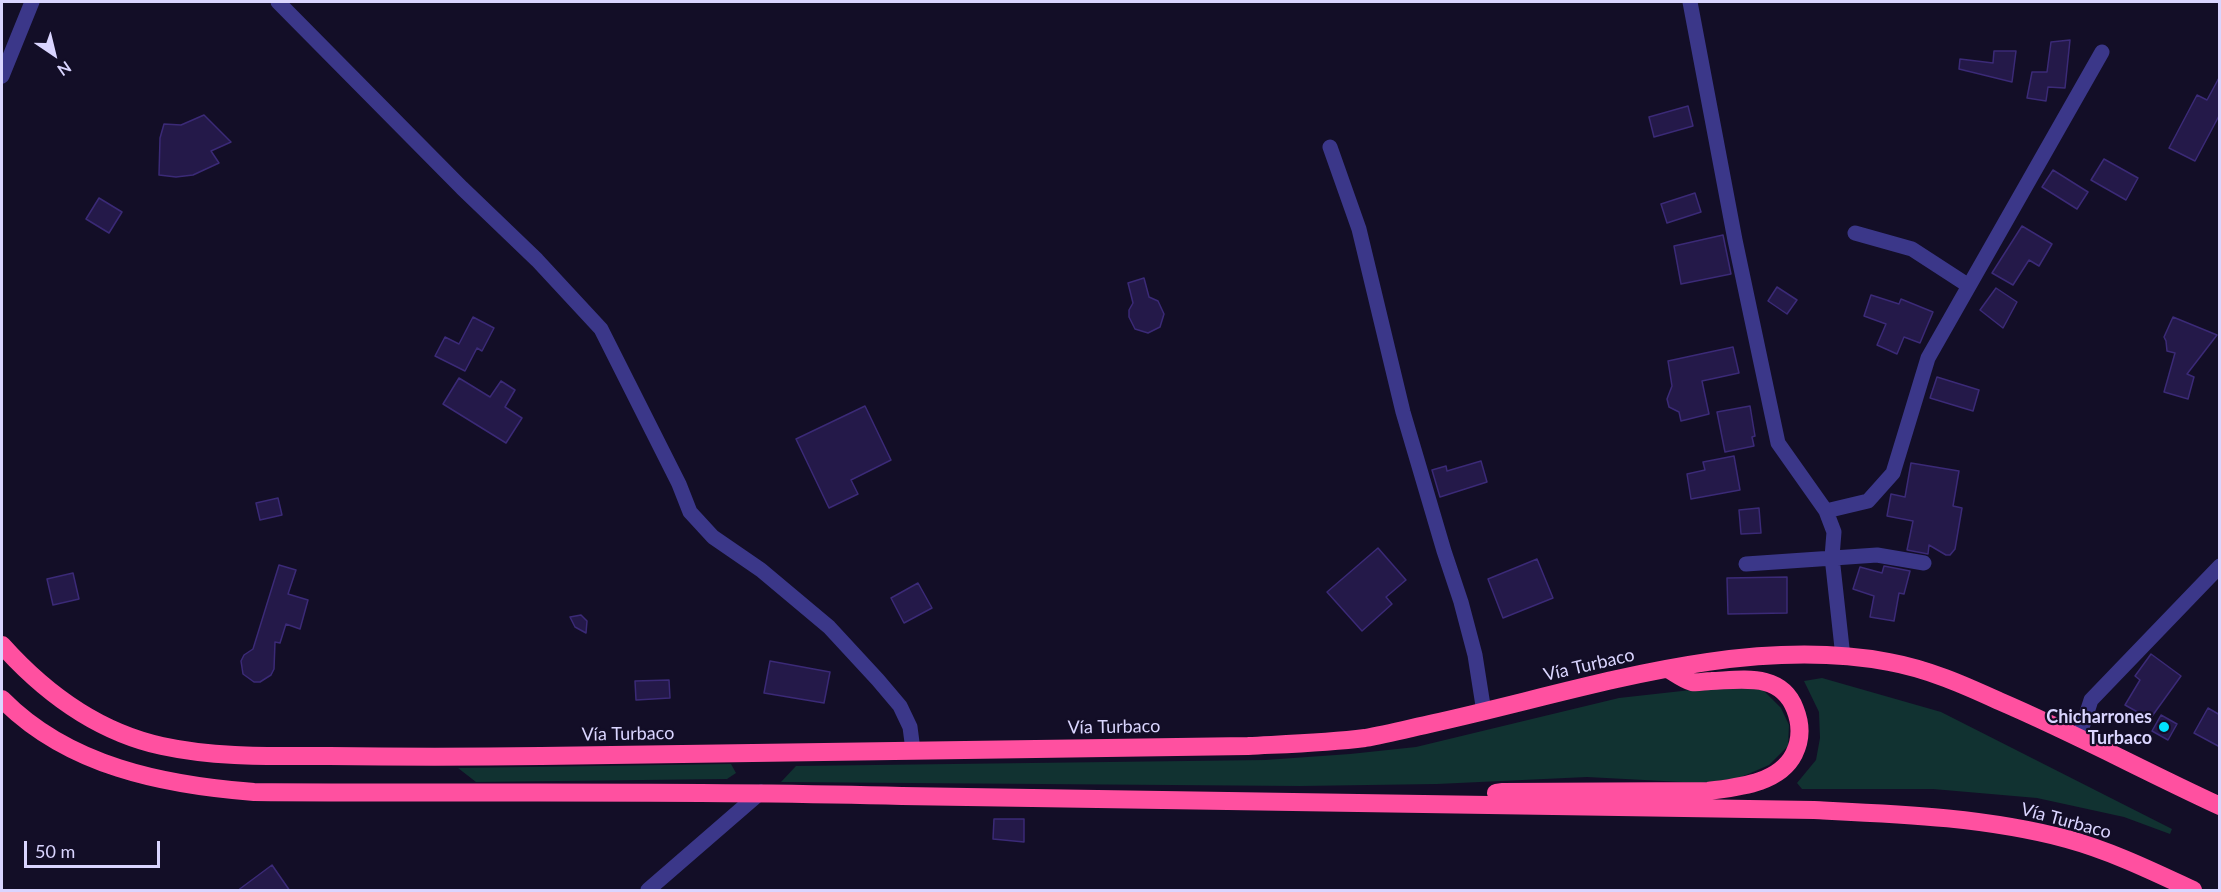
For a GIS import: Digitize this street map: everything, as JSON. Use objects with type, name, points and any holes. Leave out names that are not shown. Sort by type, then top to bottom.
[{"type":"highway","name":"Vía Turbaco","points":[[2,645],[40,685],[77,711],[120,733],[159,745],[198,752],[272,756],[513,757],[1302,744],[1366,738],[1484,712],[1608,680],[1668,669],[1785,653],[1843,657],[1888,662],[1945,677],[2079,737],[2155,777],[2220,807]]},
{"type":"highway","points":[[1465,803],[1503,792],[1708,791],[1762,780],[1786,765],[1797,745],[1800,730],[1794,705],[1777,687],[1763,680],[1692,681],[1668,669]]},
{"type":"highway","name":"Vía Turbaco","points":[[2,699],[28,722],[82,753],[148,778],[186,786],[265,792],[507,794],[760,792],[1814,810],[1940,817],[2067,839],[2126,859],[2193,891]]},
{"type":"street","points":[[2,75],[32,2]]},
{"type":"street","points":[[278,2],[462,188],[529,252],[602,329],[679,483],[690,512],[713,537],[761,570],[829,627],[900,706],[910,727],[913,750]]},
{"type":"street","points":[[1690,2],[1732,228],[1778,443],[1826,511],[1834,532],[1832,557],[1843,657]]},
{"type":"street","points":[[1826,511],[1868,501],[1893,473],[1928,358],[2102,52]]},
{"type":"street","points":[[1330,147],[1359,229],[1403,412],[1464,612],[1475,655],[1484,712]]},
{"type":"street","points":[[1855,233],[1912,249],[1969,286]]},
{"type":"street","points":[[1746,564],[1877,555],[1924,563]]},
{"type":"street","points":[[2079,737],[2091,700],[2220,566]]},
{"type":"street","points":[[648,891],[760,792]]},
{"type":"green space","points":[[1822,678],[1941,712],[2172,829],[2170,834],[2124,817],[2037,798],[1933,789],[1802,789],[1797,783],[1816,760],[1820,738],[1819,712],[1804,681]]},
{"type":"green space","points":[[1736,685],[1762,689],[1781,708],[1789,725],[1788,746],[1769,765],[1739,778],[1701,783],[1587,777],[1437,784],[1300,786],[781,782],[796,766],[1265,760],[1350,754],[1416,747],[1619,698]]},
{"type":"green space","points":[[731,764],[736,773],[727,779],[476,782],[458,768]]},
{"type":"building","points":[[2070,40],[2065,88],[2048,87],[2046,101],[2027,98],[2032,72],[2047,72],[2051,42]]},
{"type":"building","points":[[1994,51],[2016,51],[2012,82],[1959,69],[1960,59],[1993,63]]},
{"type":"building","points":[[2220,76],[2220,114],[2195,161],[2169,148],[2197,95],[2207,100]]},
{"type":"building","points":[[1688,106],[1693,126],[1654,137],[1649,117]]},
{"type":"building","points":[[204,115],[231,142],[211,151],[219,163],[193,175],[176,177],[159,175],[160,138],[164,124],[181,125]]},
{"type":"building","points":[[2104,159],[2138,178],[2126,200],[2091,180]]},
{"type":"building","points":[[2053,170],[2088,192],[2077,209],[2042,187]]},
{"type":"building","points":[[1695,193],[1701,212],[1667,223],[1661,204]]},
{"type":"building","points":[[99,198],[122,212],[109,233],[86,219]]},
{"type":"building","points":[[2022,226],[2052,244],[2039,266],[2029,260],[2013,285],[1992,273]]},
{"type":"building","points":[[1723,235],[1731,274],[1681,284],[1674,246]]},
{"type":"building","points":[[1144,278],[1149,297],[1158,301],[1164,314],[1160,327],[1148,333],[1135,329],[1129,317],[1129,310],[1133,303],[1128,283]]},
{"type":"building","points":[[1777,287],[1797,300],[1787,314],[1768,301]]},
{"type":"building","points":[[1996,288],[2017,302],[2003,328],[1980,310]]},
{"type":"building","points":[[1871,295],[1899,304],[1901,299],[1933,312],[1920,343],[1904,337],[1897,354],[1877,345],[1886,324],[1864,316]]},
{"type":"building","points":[[473,317],[494,328],[482,351],[477,348],[465,371],[435,356],[445,337],[459,344]]},
{"type":"building","points":[[2173,317],[2217,335],[2187,374],[2194,377],[2188,399],[2164,392],[2175,353],[2167,351],[2164,337]]},
{"type":"building","points":[[1733,347],[1739,373],[1702,381],[1709,414],[1681,421],[1679,412],[1669,407],[1667,399],[1672,386],[1668,361]]},
{"type":"building","points":[[1937,377],[1979,390],[1973,411],[1930,398]]},
{"type":"building","points":[[459,378],[490,397],[501,381],[515,390],[505,407],[522,418],[506,443],[443,404]]},
{"type":"building","points":[[865,406],[891,460],[851,480],[858,494],[829,508],[796,439]]},
{"type":"building","points":[[1750,406],[1755,436],[1752,437],[1754,446],[1725,452],[1717,412]]},
{"type":"building","points":[[1734,456],[1740,490],[1691,499],[1687,474],[1705,470],[1703,462]]},
{"type":"building","points":[[1481,461],[1487,482],[1440,497],[1432,470],[1446,466],[1447,471]]},
{"type":"building","points":[[1911,463],[1959,471],[1953,506],[1962,508],[1955,549],[1950,555],[1929,545],[1928,554],[1907,550],[1913,521],[1887,516],[1891,494],[1905,497]]},
{"type":"building","points":[[278,498],[282,515],[260,520],[256,503]]},
{"type":"building","points":[[1759,508],[1761,533],[1741,534],[1739,510]]},
{"type":"building","points":[[1378,548],[1406,580],[1386,597],[1392,604],[1362,631],[1327,592]]},
{"type":"building","points":[[1537,559],[1553,598],[1503,618],[1488,579]]},
{"type":"building","points":[[279,565],[296,570],[288,594],[308,600],[300,629],[286,624],[280,643],[275,642],[274,669],[271,675],[260,682],[254,682],[243,674],[241,661],[244,655],[253,649]]},
{"type":"building","points":[[1884,566],[1910,571],[1904,594],[1899,593],[1894,621],[1870,617],[1874,596],[1853,589],[1860,567],[1882,573]]},
{"type":"building","points":[[73,573],[79,599],[53,605],[47,579]]},
{"type":"building","points":[[1787,577],[1787,613],[1728,614],[1727,578]]},
{"type":"building","points":[[918,583],[932,608],[904,623],[891,598]]},
{"type":"building","points":[[581,615],[587,621],[586,633],[575,627],[570,617]]},
{"type":"building","points":[[2151,654],[2181,676],[2150,719],[2125,705],[2140,680],[2135,676]]},
{"type":"building","points":[[770,661],[830,672],[824,703],[764,693]]},
{"type":"building","points":[[669,680],[670,698],[636,700],[635,681]]},
{"type":"building","points":[[2208,708],[2220,715],[2220,747],[2194,733]]},
{"type":"building","name":"Chicharrones Turbaco","points":[[2161,715],[2177,724],[2168,740],[2152,731]]},
{"type":"building","points":[[994,819],[1024,819],[1024,842],[993,839]]},
{"type":"building","points":[[272,865],[290,891],[237,891]]},
{"type":"place","name":"Chicharrones Turbaco","points":[[2164,727]]}]
